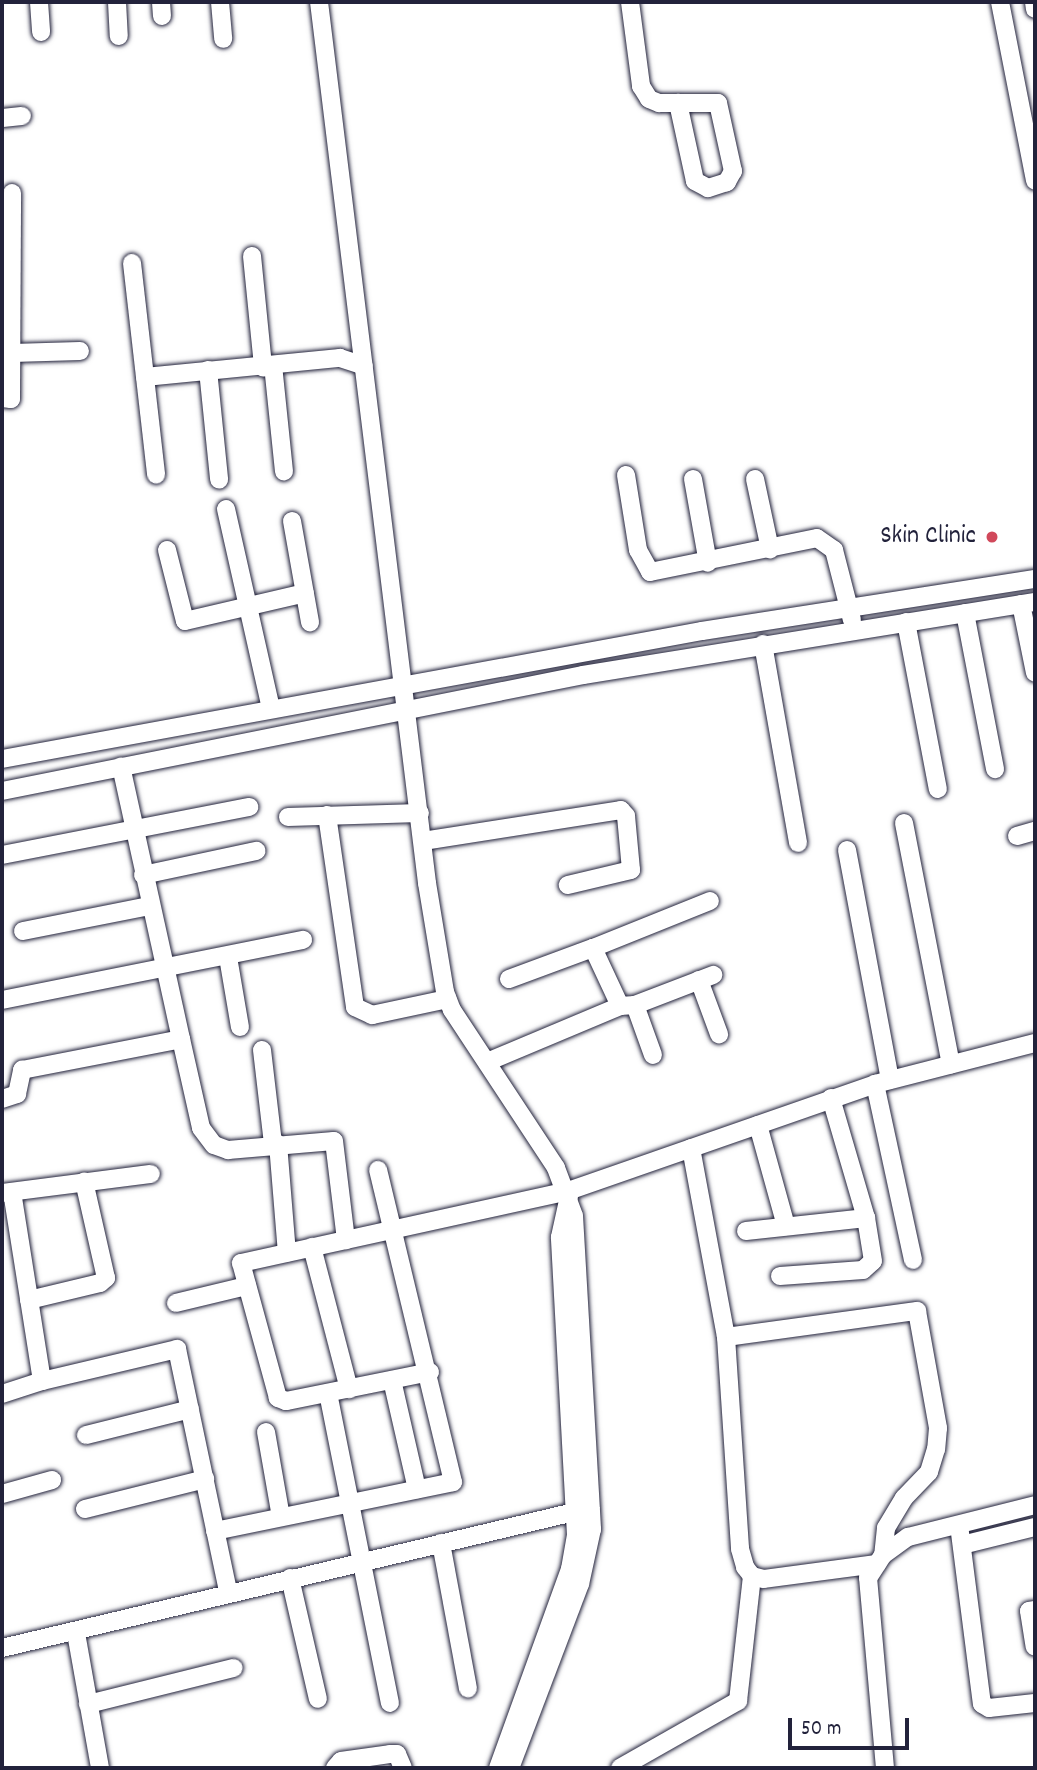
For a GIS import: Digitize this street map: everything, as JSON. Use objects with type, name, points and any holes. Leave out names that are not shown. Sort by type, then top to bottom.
[{"type":"street","points":[[39,2],[41,32]]},
{"type":"street","points":[[117,2],[119,36]]},
{"type":"street","points":[[220,2],[223,39]]},
{"type":"street","points":[[319,2],[405,708],[447,999],[569,1193],[584,1511],[580,1584],[510,1768]]},
{"type":"street","points":[[630,2],[641,86],[649,99],[678,103],[718,103],[733,171],[727,182],[708,188],[695,181],[678,103]]},
{"type":"street","points":[[1000,2],[1032,148],[1035,181]]},
{"type":"street","points":[[2,118],[22,116]]},
{"type":"street","points":[[2,398],[11,399],[12,193]]},
{"type":"street","points":[[252,256],[284,471]]},
{"type":"street","points":[[132,263],[156,475]]},
{"type":"street","points":[[12,353],[80,351]]},
{"type":"street","points":[[145,377],[340,358],[364,366]]},
{"type":"street","points":[[208,370],[219,479]]},
{"type":"street","points":[[626,475],[642,564],[660,574],[817,538],[828,542],[834,550],[854,630]]},
{"type":"street","points":[[692,479],[708,563]]},
{"type":"street","points":[[755,479],[770,549]]},
{"type":"street","points":[[226,509],[271,708]]},
{"type":"street","points":[[292,521],[310,622]]},
{"type":"street","points":[[167,550],[185,621],[305,593]]},
{"type":"street","points":[[2,759],[271,708],[850,608],[1035,579]]},
{"type":"street","points":[[2,791],[405,708],[763,644],[1028,603],[1035,673]]},
{"type":"street","points":[[965,613],[995,769]]},
{"type":"street","points":[[906,622],[938,789]]},
{"type":"street","points":[[763,644],[798,842]]},
{"type":"street","points":[[121,768],[149,906],[206,1138],[228,1150],[334,1141],[346,1240]]},
{"type":"street","points":[[2,855],[248,807]]},
{"type":"street","points":[[423,841],[621,810],[626,816],[631,870],[568,885]]},
{"type":"street","points":[[288,817],[419,813]]},
{"type":"street","points":[[327,815],[355,1007],[372,1015],[447,999]]},
{"type":"street","points":[[904,823],[951,1064]]},
{"type":"street","points":[[1017,836],[1035,831]]},
{"type":"street","points":[[847,850],[913,1260]]},
{"type":"street","points":[[143,875],[256,851]]},
{"type":"street","points":[[509,979],[709,901]]},
{"type":"street","points":[[23,931],[149,906]]},
{"type":"street","points":[[2,1000],[166,971],[303,940]]},
{"type":"street","points":[[593,948],[653,1055]]},
{"type":"street","points":[[228,957],[240,1027]]},
{"type":"street","points":[[487,1062],[706,977],[719,1034]]},
{"type":"street","points":[[2,1099],[18,1094],[22,1070],[181,1039]]},
{"type":"street","points":[[430,1372],[286,1401],[278,1398],[241,1263],[569,1193],[831,1098],[1035,1042]]},
{"type":"street","points":[[262,1050],[276,1144],[287,1253]]},
{"type":"street","points":[[780,1276],[863,1270],[873,1261],[866,1218],[831,1098]]},
{"type":"street","points":[[758,1125],[786,1226]]},
{"type":"street","points":[[620,1768],[738,1701],[752,1576],[740,1549],[726,1337],[691,1148]]},
{"type":"street","points":[[215,1531],[453,1482],[430,1372],[379,1170]]},
{"type":"street","points":[[42,1381],[7,1193],[151,1174]]},
{"type":"street","points":[[29,1300],[100,1283],[106,1278],[84,1181]]},
{"type":"street","points":[[746,1231],[866,1218]]},
{"type":"street","points":[[312,1247],[349,1389]]},
{"type":"street","points":[[176,1303],[247,1286]]},
{"type":"street","points":[[726,1337],[917,1311],[938,1428],[936,1449],[929,1472],[904,1498],[886,1528],[880,1560]]},
{"type":"street","points":[[2,1394],[42,1381],[177,1349],[228,1592]]},
{"type":"street","points":[[392,1380],[417,1489]]},
{"type":"street","points":[[328,1393],[390,1703]]},
{"type":"street","points":[[86,1435],[190,1409]]},
{"type":"street","points":[[266,1432],[281,1517]]},
{"type":"street","points":[[85,1509],[205,1479]]},
{"type":"street","points":[[2,1494],[52,1480]]},
{"type":"street","points":[[885,1768],[868,1578],[880,1560],[908,1537],[1035,1505]]},
{"type":"street","points":[[2,1648],[76,1633],[228,1592],[584,1511]]},
{"type":"street","points":[[498,1768],[570,1569],[584,1511]]},
{"type":"street","points":[[959,1525],[982,1704],[989,1708],[1035,1703]]},
{"type":"street","points":[[962,1545],[1035,1527]]},
{"type":"street","points":[[441,1544],[468,1689]]},
{"type":"street","points":[[752,1576],[764,1579],[880,1560]]},
{"type":"street","points":[[290,1578],[318,1699]]},
{"type":"street","points":[[1035,1610],[1029,1611],[1035,1647]]},
{"type":"street","points":[[76,1633],[100,1768]]},
{"type":"street","points":[[88,1704],[234,1668]]},
{"type":"street","points":[[335,1768],[341,1761],[397,1754],[403,1768]]},
{"type":"place","name":"Skin Clinic","points":[[992,537]]}]
